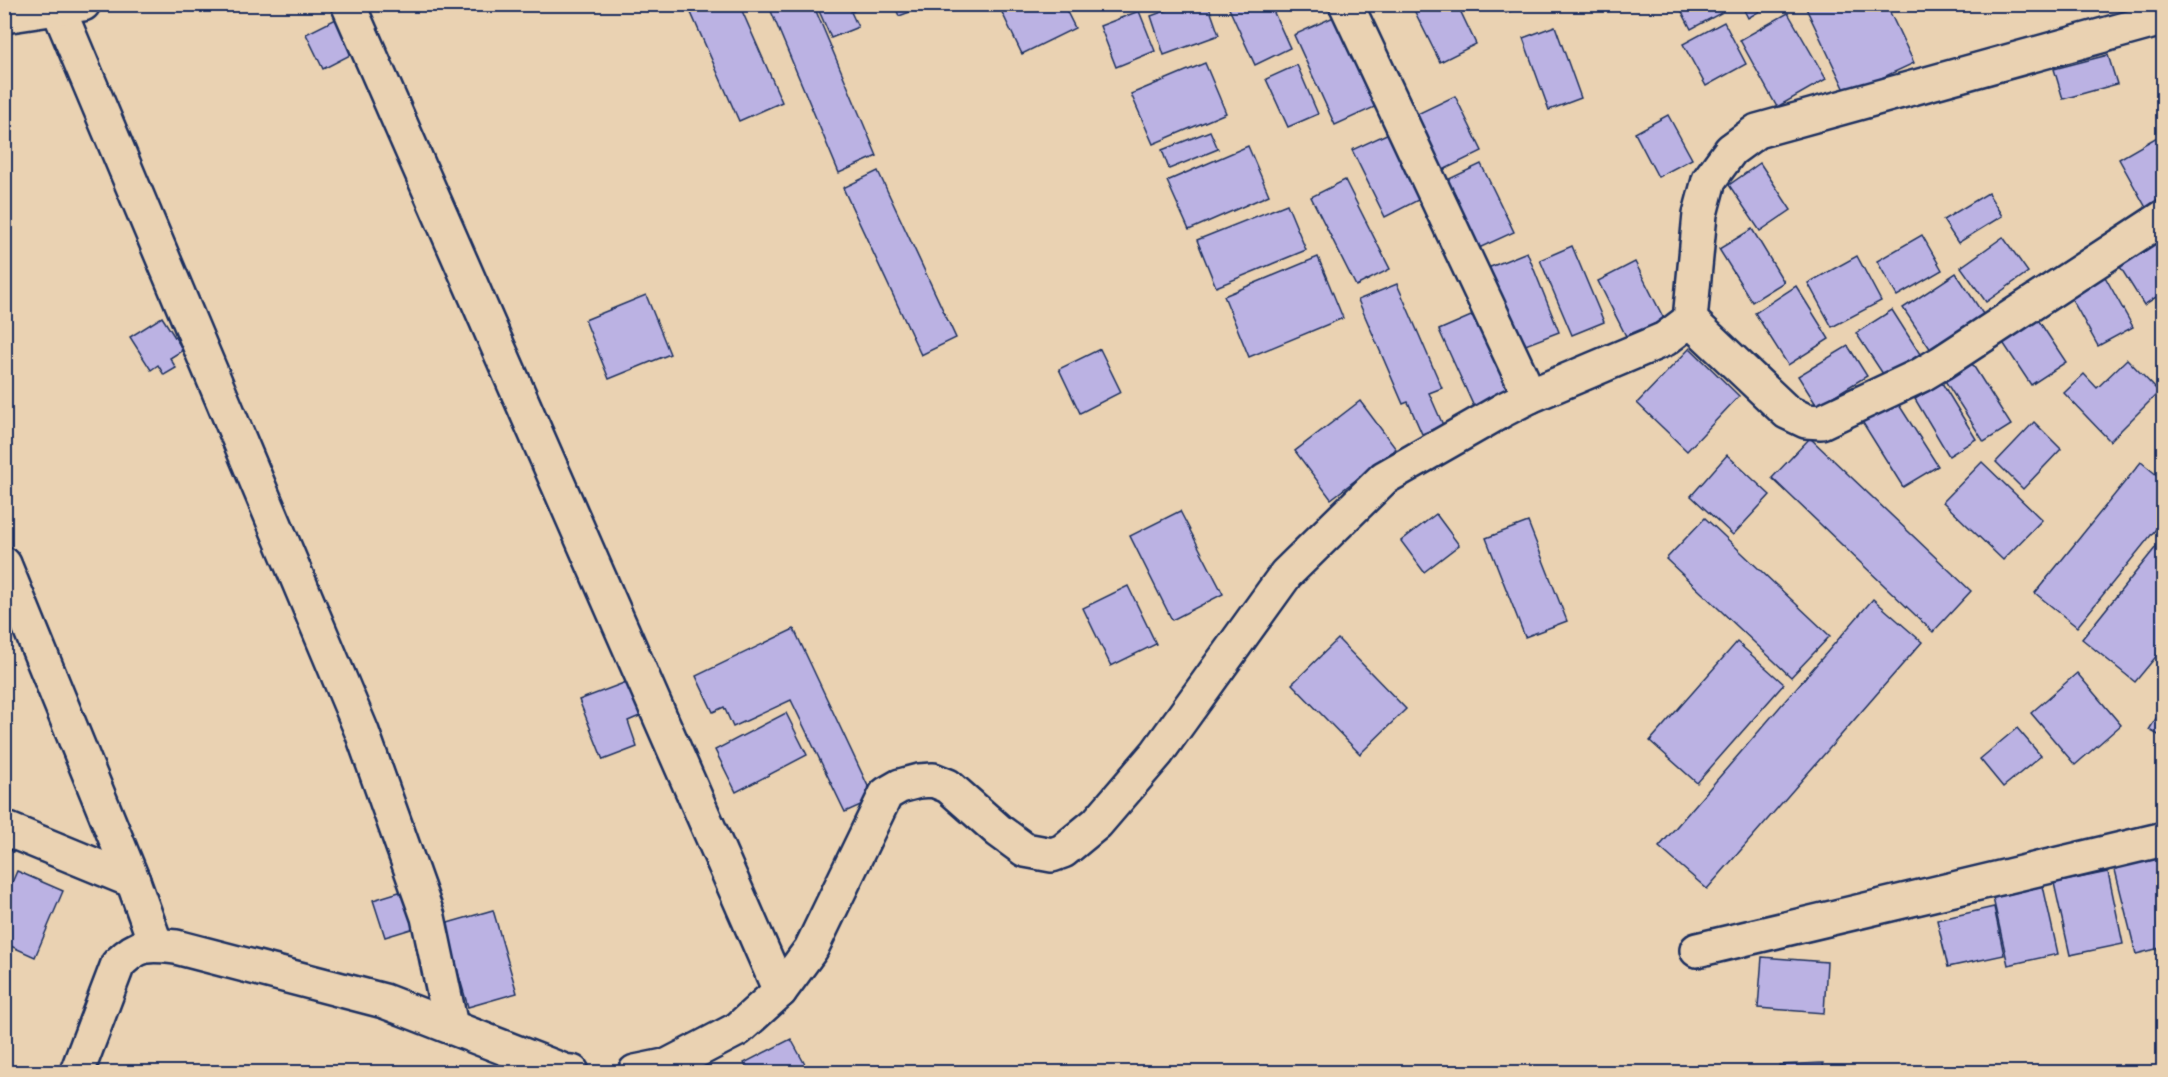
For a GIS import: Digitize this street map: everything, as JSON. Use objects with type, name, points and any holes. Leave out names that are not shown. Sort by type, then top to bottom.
[{"type":"street","points":[[348,4],[780,991]]},
{"type":"street","points":[[1346,4],[1530,396]]},
{"type":"street","points":[[4,16],[70,6],[362,732],[428,917],[451,1026]]},
{"type":"street","points":[[635,1072],[669,1065],[738,1029],[780,991],[811,949],[886,794],[900,786],[933,780],[948,786],[999,831],[1025,850],[1052,855],[1063,851],[1097,823],[1157,753],[1286,574],[1384,478],[1530,396],[1665,339],[1690,320],[1700,214],[1709,180],[1731,150],[1757,131],[2151,22]]},
{"type":"street","points":[[1690,320],[1787,412],[1806,421],[1821,422],[1921,375],[2163,218]]},
{"type":"street","points":[[4,564],[133,881],[156,945]]},
{"type":"street","points":[[4,828],[133,881]]},
{"type":"street","points":[[1697,950],[2163,839]]},
{"type":"street","points":[[77,1072],[118,964],[132,950],[156,945],[176,947],[384,1001],[564,1071],[572,1072]]},
{"type":"building","points":[[692,4],[739,4],[782,102],[739,121],[688,6]]},
{"type":"building","points":[[768,4],[813,4],[877,156],[839,173]]},
{"type":"building","points":[[816,4],[862,4],[863,7],[851,12],[858,27],[831,38]]},
{"type":"building","points":[[894,4],[931,4],[899,16]]},
{"type":"building","points":[[998,4],[1063,4],[1075,28],[1022,54]]},
{"type":"building","points":[[1184,4],[1208,4],[1219,35],[1164,55],[1151,16]]},
{"type":"building","points":[[1227,4],[1270,4],[1290,48],[1255,65]]},
{"type":"building","points":[[1411,4],[1457,4],[1476,44],[1440,62]]},
{"type":"building","points":[[1503,4],[1528,4],[1506,13]]},
{"type":"building","points":[[1678,4],[1717,4],[1721,13],[1691,29]]},
{"type":"building","points":[[1741,4],[1772,4],[1748,18]]},
{"type":"building","points":[[1804,4],[1886,4],[1914,63],[1847,94]]},
{"type":"building","points":[[1139,11],[1155,51],[1116,67],[1100,26]]},
{"type":"building","points":[[1788,13],[1826,79],[1777,107],[1740,40]]},
{"type":"building","points":[[344,15],[360,50],[323,69],[306,34]]},
{"type":"building","points":[[1338,15],[1379,105],[1335,125],[1294,35]]},
{"type":"building","points":[[1724,22],[1746,64],[1706,86],[1683,44]]},
{"type":"building","points":[[1555,26],[1581,98],[1549,110],[1523,38]]},
{"type":"building","points":[[2108,55],[2117,84],[2063,99],[2054,69]]},
{"type":"building","points":[[1205,63],[1226,113],[1153,144],[1131,94]]},
{"type":"building","points":[[1297,65],[1318,114],[1288,127],[1266,79]]},
{"type":"building","points":[[1455,96],[1482,151],[1437,173],[1409,118]]},
{"type":"building","points":[[1668,115],[1692,159],[1658,177],[1635,133]]},
{"type":"building","points":[[1210,131],[1218,149],[1169,169],[1162,150]]},
{"type":"building","points":[[1391,132],[1424,197],[1385,217],[1352,150]]},
{"type":"building","points":[[2164,133],[2164,205],[2149,213],[2119,159]]},
{"type":"building","points":[[1248,146],[1269,195],[1189,230],[1167,181]]},
{"type":"building","points":[[1760,163],[1791,210],[1760,231],[1729,185]]},
{"type":"building","points":[[1481,164],[1514,232],[1479,248],[1447,180]]},
{"type":"building","points":[[878,171],[956,338],[921,355],[843,188]]},
{"type":"building","points":[[1345,180],[1390,269],[1356,286],[1311,197]]},
{"type":"building","points":[[1988,193],[2002,216],[1958,243],[1943,220]]},
{"type":"building","points":[[1287,204],[1306,250],[1216,287],[1197,240]]},
{"type":"building","points":[[1752,229],[1784,282],[1752,302],[1719,249]]},
{"type":"building","points":[[2164,233],[2164,292],[2144,305],[2117,262]]},
{"type":"building","points":[[1922,235],[1942,270],[1897,296],[1877,261]]},
{"type":"building","points":[[2003,237],[2028,272],[1986,302],[1961,267]]},
{"type":"building","points":[[1572,246],[1604,322],[1572,335],[1540,260]]},
{"type":"building","points":[[1527,252],[1559,332],[1515,349],[1483,270]]},
{"type":"building","points":[[1857,256],[1881,301],[1832,327],[1808,283]]},
{"type":"building","points":[[1318,257],[1343,318],[1249,357],[1224,296]]},
{"type":"building","points":[[1635,262],[1664,319],[1627,338],[1598,281]]},
{"type":"building","points":[[2099,266],[2133,327],[2098,346],[2064,285]]},
{"type":"building","points":[[1956,273],[1983,314],[1931,350],[1903,308]]},
{"type":"building","points":[[1397,284],[1442,388],[1429,393],[1443,425],[1422,434],[1408,402],[1403,404],[1358,300]]},
{"type":"building","points":[[1796,286],[1829,339],[1788,365],[1755,313]]},
{"type":"building","points":[[646,295],[670,354],[609,379],[585,320]]},
{"type":"building","points":[[2031,309],[2066,362],[2031,385],[1996,332]]},
{"type":"building","points":[[1892,310],[1920,354],[1885,377],[1856,333]]},
{"type":"building","points":[[1478,313],[1513,392],[1475,409],[1439,330]]},
{"type":"building","points":[[162,317],[183,350],[170,358],[176,368],[164,375],[158,365],[151,370],[130,337]]},
{"type":"building","points":[[1848,346],[1867,376],[1817,406],[1798,376]]},
{"type":"building","points":[[1690,348],[1739,396],[1687,451],[1637,403]]},
{"type":"building","points":[[1100,349],[1121,392],[1080,413],[1059,369]]},
{"type":"building","points":[[1969,359],[2011,425],[1984,442],[1942,376]]},
{"type":"building","points":[[2127,359],[2159,392],[2110,441],[2064,393],[2084,374],[2097,388]]},
{"type":"building","points":[[1942,383],[1976,439],[1949,456],[1915,399]]},
{"type":"building","points":[[1892,394],[1938,466],[1903,487],[1858,415]]},
{"type":"building","points":[[1360,401],[1396,449],[1331,499],[1295,451]]},
{"type":"building","points":[[2034,422],[2061,449],[2023,489],[1996,462]]},
{"type":"building","points":[[1810,438],[1971,591],[1933,632],[1772,478]]},
{"type":"building","points":[[1727,455],[1770,495],[1733,535],[1691,496]]},
{"type":"building","points":[[1982,462],[2042,520],[2003,560],[1943,502]]},
{"type":"building","points":[[2141,462],[2164,481],[2164,519],[2077,627],[2035,593]]},
{"type":"building","points":[[1180,511],[1223,594],[1172,620],[1130,536]]},
{"type":"building","points":[[1436,514],[1459,545],[1424,572],[1401,541]]},
{"type":"building","points":[[1705,518],[1830,636],[1791,677],[1666,559]]},
{"type":"building","points":[[1528,522],[1567,621],[1525,637],[1486,538]]},
{"type":"building","points":[[2164,537],[2164,647],[2135,682],[2082,639]]},
{"type":"building","points":[[1128,586],[1156,644],[1111,666],[1083,608]]},
{"type":"building","points":[[1873,599],[1922,642],[1707,889],[1659,847]]},
{"type":"building","points":[[794,629],[874,799],[845,812],[791,700],[733,727],[724,707],[713,712],[696,676]]},
{"type":"building","points":[[1338,639],[1406,709],[1360,754],[1292,684]]},
{"type":"building","points":[[1737,642],[1784,684],[1697,783],[1650,741]]},
{"type":"building","points":[[2077,673],[2121,725],[2075,765],[2031,713]]},
{"type":"building","points":[[637,678],[649,712],[628,721],[637,747],[603,760],[579,700]]},
{"type":"building","points":[[2164,705],[2164,738],[2149,730]]},
{"type":"building","points":[[786,713],[807,755],[736,792],[715,750]]},
{"type":"building","points":[[2017,728],[2041,756],[2003,787],[1980,759]]},
{"type":"building","points":[[2164,853],[2164,947],[2136,954],[2114,866]]},
{"type":"building","points":[[17,871],[63,891],[35,957],[4,943],[4,901]]},
{"type":"building","points":[[2108,872],[2123,944],[2070,955],[2054,883]]},
{"type":"building","points":[[2043,886],[2058,954],[2008,965],[1993,898]]},
{"type":"building","points":[[409,889],[421,926],[385,937],[373,900]]},
{"type":"building","points":[[1994,907],[2004,955],[1948,967],[1937,920]]},
{"type":"building","points":[[493,910],[517,993],[468,1007],[444,924]]},
{"type":"building","points":[[1762,957],[1827,962],[1824,1013],[1758,1008]]},
{"type":"building","points":[[791,1039],[809,1072],[749,1072],[744,1063]]},
{"type":"building","points":[[1823,1063],[1824,1072],[1780,1072],[1779,1065]]}]
